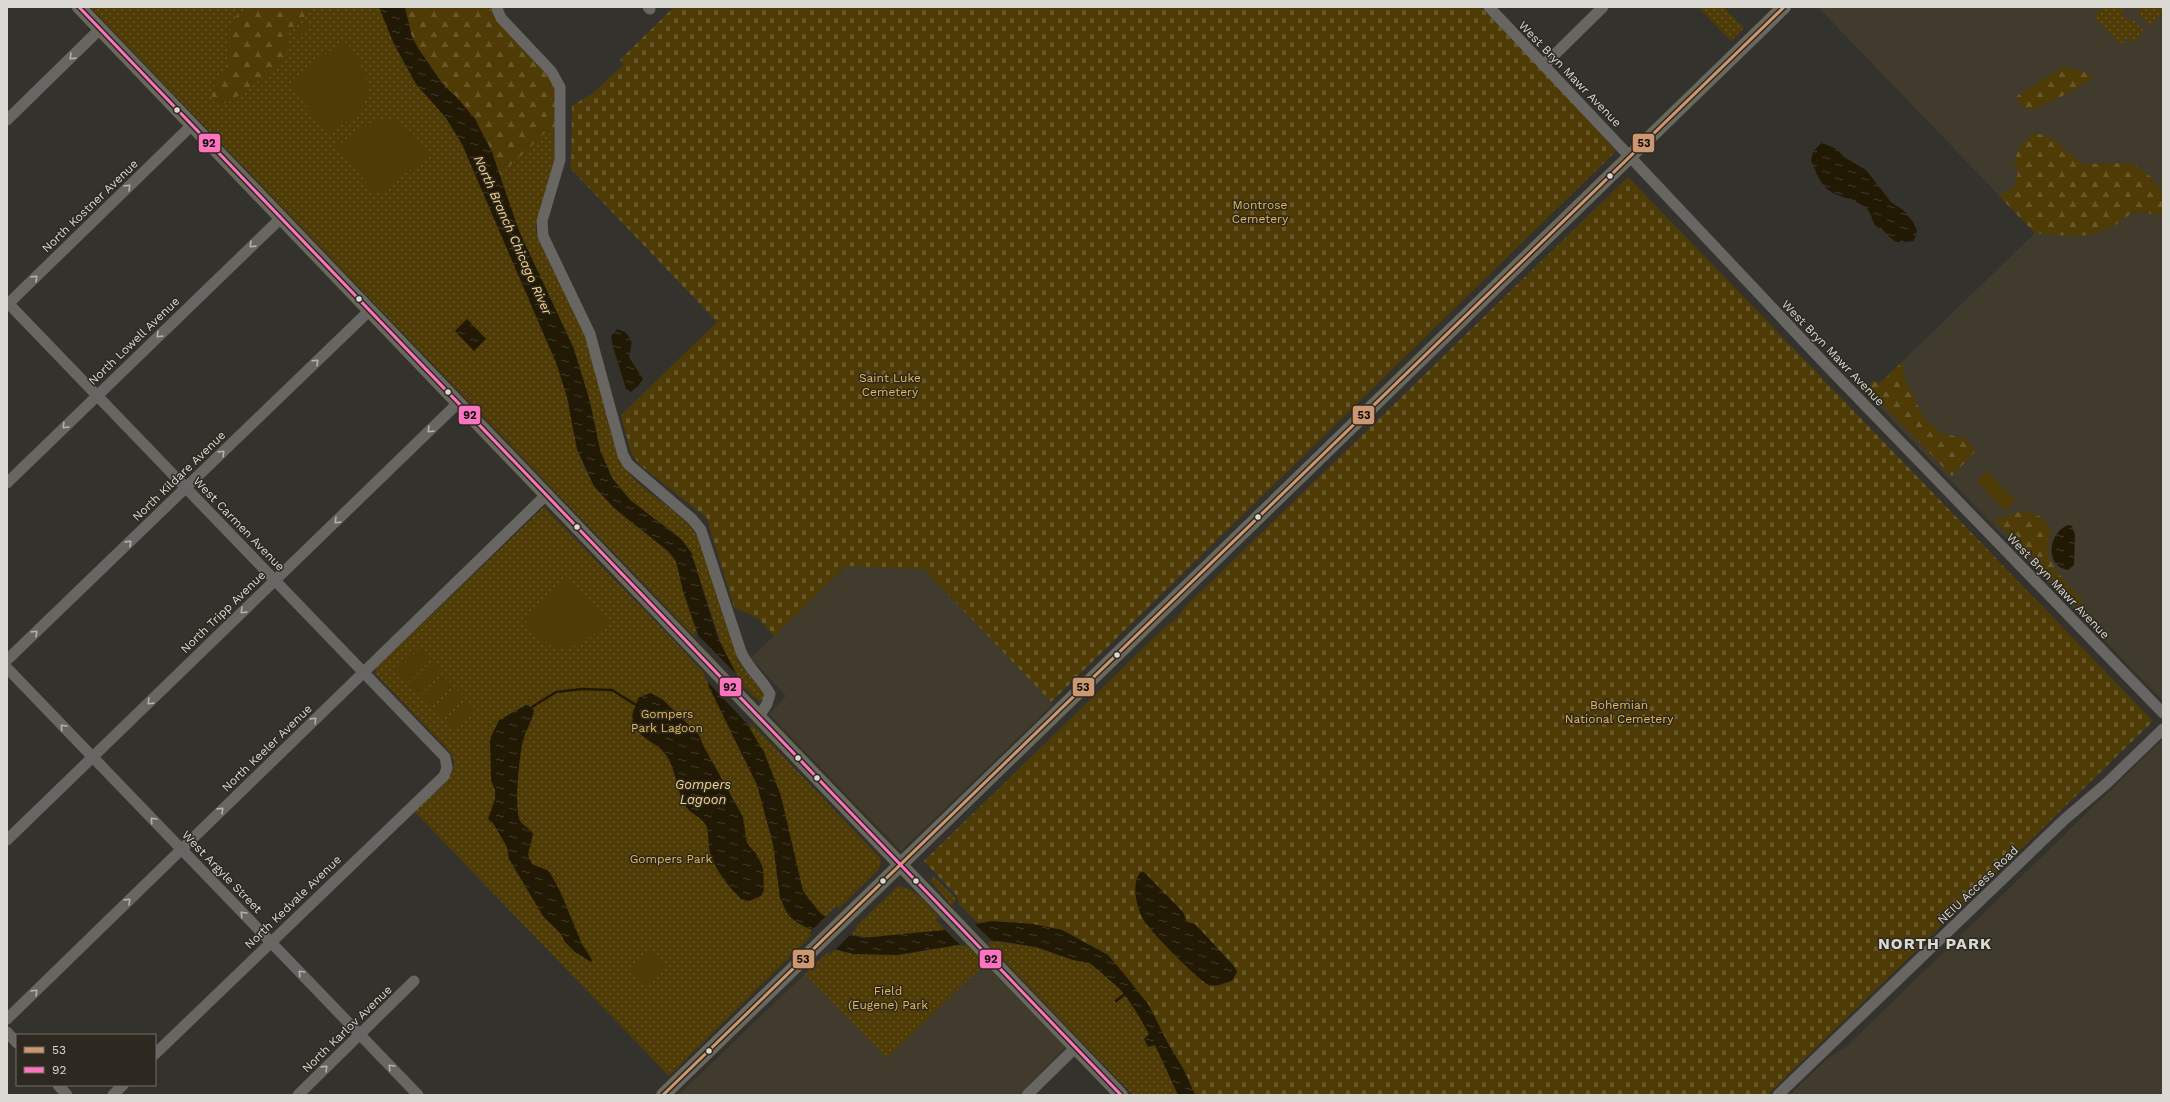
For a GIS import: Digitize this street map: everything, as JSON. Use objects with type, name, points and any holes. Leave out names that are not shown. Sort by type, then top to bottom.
[{"type":"main road","points":[[79,7],[758,718],[1121,1095]]},
{"type":"main road","points":[[663,1095],[1630,156],[1777,9]]},
{"type":"street","name":"West Bryn Mawr Avenue","points":[[1489,7],[1831,370],[2163,714]]},
{"type":"street","points":[[1544,65],[1603,7]]},
{"type":"street","points":[[497,8],[501,18],[551,71],[560,87],[560,160],[541,226],[543,236],[590,334],[623,455],[628,464],[692,520],[701,530],[740,652],[746,664],[770,694],[767,704],[758,718]]},
{"type":"street","points":[[7,120],[100,29]]},
{"type":"street","name":"North Kostner Avenue","points":[[8,304],[192,125]]},
{"type":"street","name":"North Lowell Avenue","points":[[7,483],[96,395],[281,218]]},
{"type":"street","name":"West Carmen Avenue","points":[[8,304],[445,757],[447,768]]},
{"type":"street","name":"North Kildare Avenue","points":[[7,660],[369,311]]},
{"type":"street","name":"North Tripp Avenue","points":[[7,840],[458,403]]},
{"type":"street","name":"North Keeler Avenue","points":[[7,1019],[546,495]]},
{"type":"street","name":"West Argyle Street","points":[[7,668],[418,1095]]},
{"type":"street","name":"NEIU Access Road","points":[[1778,1095],[2065,819],[2106,784],[2163,729]]},
{"type":"street","name":"North Kedvale Avenue","points":[[156,1053],[444,776],[447,768]]},
{"type":"street","name":"North Karlov Avenue","points":[[298,1095],[414,981]]},
{"type":"street","points":[[7,1032],[16,1042]]},
{"type":"street","points":[[1027,1095],[1075,1048]]},
{"type":"street","points":[[59,1086],[68,1095]]},
{"type":"street","points":[[113,1095],[122,1086]]},
{"type":"shaded area","points":[[1818,7],[2163,7],[2163,701],[1866,393],[1869,391],[1872,381],[1880,383],[2035,233]]},
{"type":"shaded area","points":[[847,566],[924,569],[1053,704],[901,851],[769,714],[786,696],[751,658]]},
{"type":"shaded area","points":[[2163,739],[2163,1095],[1789,1095],[1827,1059],[1848,1045]]},
{"type":"shaded area","points":[[985,964],[1065,1047],[1019,1095],[678,1095],[805,974],[887,1058]]},
{"type":"green space","points":[[90,7],[379,7],[394,44],[416,84],[447,119],[462,144],[557,365],[567,397],[577,449],[585,469],[594,486],[614,508],[668,551],[676,561],[683,591],[698,635],[694,631],[696,638]]},
{"type":"green space","points":[[247,7],[314,7],[288,33],[288,47],[286,54],[264,77],[233,99],[216,105],[211,98],[213,88],[229,63],[230,30],[235,17]]},
{"type":"green space","points":[[405,7],[491,7],[493,15],[553,87],[554,160],[536,224],[536,231],[539,241],[584,332],[621,461],[628,472],[638,482],[684,520],[701,543],[739,663],[763,692],[764,698],[760,702],[742,685],[723,649],[691,552],[681,539],[630,500],[612,478],[600,450],[590,402],[574,349],[519,231],[503,188],[500,175],[460,101],[442,83],[425,59],[410,26]]},
{"type":"green space","points":[[405,7],[486,7],[524,47],[550,80],[554,88],[556,103],[555,128],[553,128],[552,136],[547,131],[500,175],[489,145],[473,116],[420,55],[412,37]]},
{"type":"green space","points":[[674,7],[1481,7],[1570,100],[1616,151],[1051,702],[924,569],[846,566],[774,636],[759,619],[734,607],[707,518],[639,464],[631,452],[621,415],[717,322],[571,169],[572,106],[593,93],[624,64],[620,60]]},
{"type":"green space","points":[[1698,7],[1723,7],[1744,28],[1731,41]]},
{"type":"green space","points":[[2103,7],[2121,7],[2125,19],[2134,21],[2144,31],[2133,42],[2127,39],[2120,44],[2096,19],[2096,14]]},
{"type":"green space","points":[[2139,7],[2163,7],[2163,12],[2150,26],[2140,15]]},
{"type":"green space","points":[[307,21],[313,26],[301,38],[295,32]]},
{"type":"green space","points":[[344,40],[364,71],[367,80],[366,97],[360,110],[329,135],[291,87],[292,80]]},
{"type":"green space","points":[[2062,67],[2077,69],[2094,77],[2070,92],[2031,111],[2019,103],[2017,96]]},
{"type":"green space","points":[[394,121],[414,134],[430,155],[380,193],[374,192],[337,146],[371,122]]},
{"type":"green space","points":[[2035,133],[2050,137],[2082,164],[2132,163],[2150,176],[2161,190],[2163,195],[2163,214],[2156,215],[2142,212],[2134,213],[2110,228],[2091,234],[2073,236],[2035,233],[1999,196],[2014,188],[2018,174],[2014,162],[2020,146]]},
{"type":"green space","name":"Bohemian National Cemetery","points":[[1628,177],[2153,721],[1767,1095],[1195,1095],[1185,1072],[1148,1004],[1108,955],[1062,930],[1015,922],[978,923],[959,904],[957,896],[924,861],[1167,625],[1175,620],[1185,607]]},
{"type":"green space","points":[[1902,362],[1904,377],[1924,418],[1942,434],[1965,438],[1976,451],[1952,476],[1869,391],[1872,381],[1880,383]]},
{"type":"green space","points":[[1987,471],[2015,500],[2005,511],[1977,481]]},
{"type":"green space","name":"Gompers Park","points":[[544,507],[675,642],[704,673],[706,680],[751,728],[750,722],[880,858],[881,864],[877,871],[839,908],[836,906],[809,933],[811,936],[669,1076],[414,811],[437,792],[444,784],[454,768],[454,759],[449,751],[375,673],[377,667]]},
{"type":"green space","points":[[2022,511],[2033,513],[2041,517],[2047,524],[2051,534],[2048,545],[2048,555],[2052,564],[2081,600],[2086,609],[2085,614],[1994,520]]},
{"type":"green space","points":[[564,578],[609,621],[586,640],[578,644],[561,647],[552,645],[539,638],[524,619]]},
{"type":"green space","points":[[419,649],[428,659],[407,680],[397,670]]},
{"type":"green space","points":[[431,662],[440,672],[419,693],[409,683]]},
{"type":"green space","points":[[443,675],[453,685],[431,705],[421,695]]},
{"type":"green space","points":[[455,688],[465,697],[443,718],[434,708]]},
{"type":"green space","points":[[467,700],[477,710],[455,731],[446,721]]},
{"type":"green space","points":[[934,877],[956,899],[952,906],[930,880]]},
{"type":"green space","points":[[898,886],[910,890],[921,898],[940,918],[935,919],[945,930],[872,938],[851,934],[857,928],[856,926]]},
{"type":"green space","points":[[992,941],[1036,947],[1073,960],[1090,963],[1120,989],[1134,1008],[1150,1034],[1148,1047],[1155,1044],[1178,1095],[1133,1095],[987,943]]},
{"type":"green space","name":"Field (Eugene) Park","points":[[967,945],[985,964],[887,1058],[805,974],[828,952],[830,955],[835,949],[842,952],[897,955]]},
{"type":"green space","points":[[652,950],[667,965],[645,987],[630,972]]},
{"type":"water","name":"North Branch Chicago River","points":[[379,7],[405,7],[412,37],[418,48],[442,83],[475,119],[492,152],[519,231],[574,349],[590,402],[600,450],[612,478],[630,500],[681,539],[691,552],[718,638],[737,676],[750,729],[764,752],[781,796],[803,891],[820,913],[851,934],[862,938],[945,930],[992,921],[1033,924],[1062,930],[1108,955],[1124,974],[1148,1004],[1185,1072],[1195,1095],[1178,1095],[1155,1045],[1148,1047],[1144,1039],[1149,1034],[1134,1008],[1120,989],[1090,963],[1073,960],[1036,947],[1000,941],[975,942],[897,955],[853,954],[835,949],[812,930],[796,922],[788,915],[780,898],[773,844],[757,785],[709,687],[698,635],[683,591],[676,561],[668,551],[614,508],[594,486],[577,449],[567,397],[557,365],[462,144],[446,118],[416,84],[394,44]]},
{"type":"water","points":[[1822,142],[1838,150],[1844,157],[1866,170],[1891,202],[1903,210],[1913,222],[1917,230],[1914,241],[1895,241],[1881,228],[1878,229],[1870,213],[1861,204],[1833,193],[1824,186],[1811,161],[1813,152]]},
{"type":"water","points":[[467,319],[486,339],[474,351],[455,331]]},
{"type":"water","points":[[617,329],[625,332],[632,341],[629,357],[643,379],[631,392],[626,389],[613,347],[611,336]]},
{"type":"water","points":[[2068,525],[2072,526],[2075,535],[2074,565],[2068,570],[2060,567],[2055,562],[2052,556],[2052,549],[2056,535],[2061,529]]},
{"type":"water","name":"Gompers Lagoon","points":[[651,693],[663,700],[699,735],[704,747],[743,817],[747,843],[757,855],[763,868],[764,890],[761,896],[749,901],[741,899],[723,878],[715,866],[710,853],[706,825],[684,804],[669,760],[658,747],[639,733],[633,723],[632,717],[639,697]]},
{"type":"water","points":[[526,705],[534,710],[521,748],[517,805],[520,821],[533,834],[528,855],[532,864],[549,871],[560,891],[582,944],[592,960],[591,962],[575,952],[565,942],[560,933],[543,916],[509,859],[507,847],[493,823],[488,819],[495,799],[495,790],[491,780],[490,739],[499,720]]},
{"type":"water","points":[[1141,872],[1144,872],[1183,912],[1187,922],[1195,924],[1234,966],[1237,971],[1233,980],[1221,984],[1209,985],[1175,956],[1155,935],[1141,916],[1137,903],[1135,889]]},
{"type":"pier","points":[[695,632],[740,678],[752,729],[706,680]]},
{"type":"pier","points":[[826,916],[853,932],[834,951],[820,937],[810,932]]},
{"type":"pier","points":[[973,922],[993,942],[961,946],[943,928]]},
{"type":"waterway","points":[[532,707],[556,692],[582,689],[612,690],[636,705]]},
{"type":"waterway","points":[[1116,1001],[1126,993]]},
{"type":"transit line","name":"92","points":[[79,7],[1121,1095]]},
{"type":"transit line","name":"53","points":[[663,1095],[1784,7]]},
{"type":"district","name":"NORTH PARK","points":[[1935,943]]},
{"type":"park label","name":"Montrose Cemetery","points":[[1260,212]]},
{"type":"park label","name":"Saint Luke Cemetery","points":[[890,385]]},
{"type":"park label","name":"Gompers Park Lagoon","points":[[667,721]]}]
